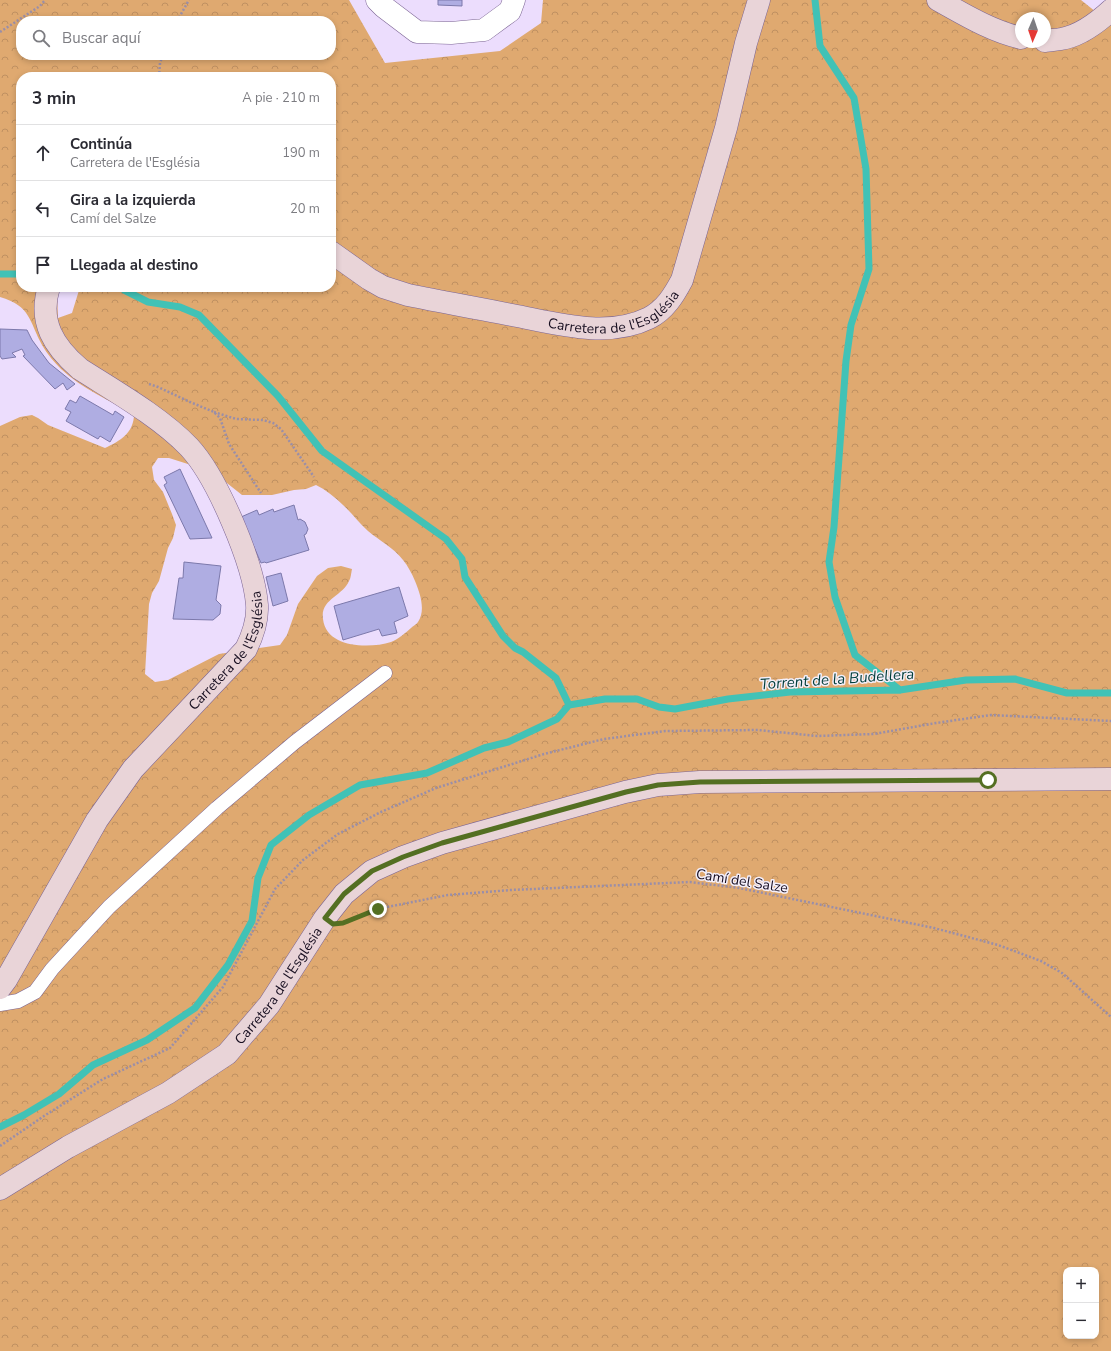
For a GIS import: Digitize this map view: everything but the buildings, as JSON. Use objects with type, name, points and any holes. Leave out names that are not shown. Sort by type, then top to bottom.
[{"type":"main road","name":"Carretera de l'Església","points":[[336,256],[383,287],[415,296],[580,327],[616,328],[650,318],[673,296],[682,280],[726,128],[746,43],[759,0]]},
{"type":"main road","points":[[938,0],[984,26],[1006,35],[1015,37]]},
{"type":"main road","points":[[1051,40],[1062,39],[1076,34],[1093,24],[1111,10]]},
{"type":"main road","name":"Carretera de l'Església","points":[[0,988],[97,820],[133,769],[246,649],[253,636],[257,614],[256,592],[248,564],[237,534],[208,472],[189,447],[161,423],[80,369],[69,360],[57,346],[50,332],[46,315],[48,292]]},
{"type":"main road","name":"Carretera de l'Església","points":[[0,1189],[68,1147],[168,1093],[227,1054],[268,1005],[325,918],[344,894],[372,871],[403,857],[450,841],[626,792],[658,785],[700,782],[1111,779]]},
{"type":"street","points":[[377,0],[417,32],[450,33],[484,30],[510,11],[514,0]]},
{"type":"lane","points":[[0,1004],[18,1001],[35,992],[52,969],[109,907],[217,808],[295,742],[385,673]]},
{"type":"path","points":[[25,16],[40,6],[45,0]]},
{"type":"path","points":[[180,16],[189,0]]},
{"type":"path","points":[[0,32],[16,22]]},
{"type":"path","points":[[159,72],[161,60]]},
{"type":"path","points":[[214,412],[236,418],[263,420],[273,423],[281,429],[314,477]]},
{"type":"path","name":"Camí del Salze","points":[[325,918],[333,924],[343,923],[378,909],[448,895],[511,890],[690,882],[732,887],[934,928],[998,945],[1040,961],[1062,973],[1111,1017]]},
{"type":"green space","points":[[0,0],[349,0],[385,63],[500,51],[541,23],[543,0],[1081,0],[1111,24],[1111,1351],[0,1351],[0,426],[20,417],[32,415],[48,425],[105,448],[125,436],[132,426],[134,414],[96,394],[61,369],[44,348],[28,315],[18,305],[0,297]],"holes":[[[158,458],[169,458],[213,472],[242,495],[272,495],[306,489],[316,485],[327,491],[337,499],[368,531],[387,545],[405,562],[414,578],[420,596],[422,612],[417,624],[397,639],[382,644],[350,644],[340,641],[332,636],[326,629],[323,619],[323,612],[328,602],[346,586],[352,569],[341,566],[328,568],[317,576],[298,604],[287,635],[280,645],[219,654],[168,680],[155,682],[145,674],[149,604],[152,593],[159,581],[176,525],[163,492],[154,480],[152,467]]]},
{"type":"waterway","points":[[815,0],[820,46],[854,98],[866,169],[869,269],[851,325],[846,361],[834,527],[829,562],[835,597],[855,655],[900,690]]},
{"type":"waterway","points":[[0,274],[16,274]]},
{"type":"waterway","points":[[128,292],[148,302],[180,307],[199,315],[278,396],[322,451],[446,539],[462,559],[465,577],[503,636],[515,648],[523,652],[556,678],[569,705]]},
{"type":"waterway","name":"Torrent de la Budellera","points":[[0,1127],[24,1115],[59,1094],[93,1065],[147,1040],[195,1008],[228,965],[252,921],[258,878],[271,845],[309,815],[360,785],[427,773],[484,748],[508,742],[557,719],[569,705],[605,699],[637,699],[659,707],[675,709],[728,699],[790,692],[900,690],[966,680],[1015,679],[1067,693],[1111,693]]},
{"type":"route","points":[[378,909],[343,923],[333,924],[325,918],[344,894],[372,871],[403,857],[442,843],[626,792],[658,785],[700,782],[988,780]]}]
